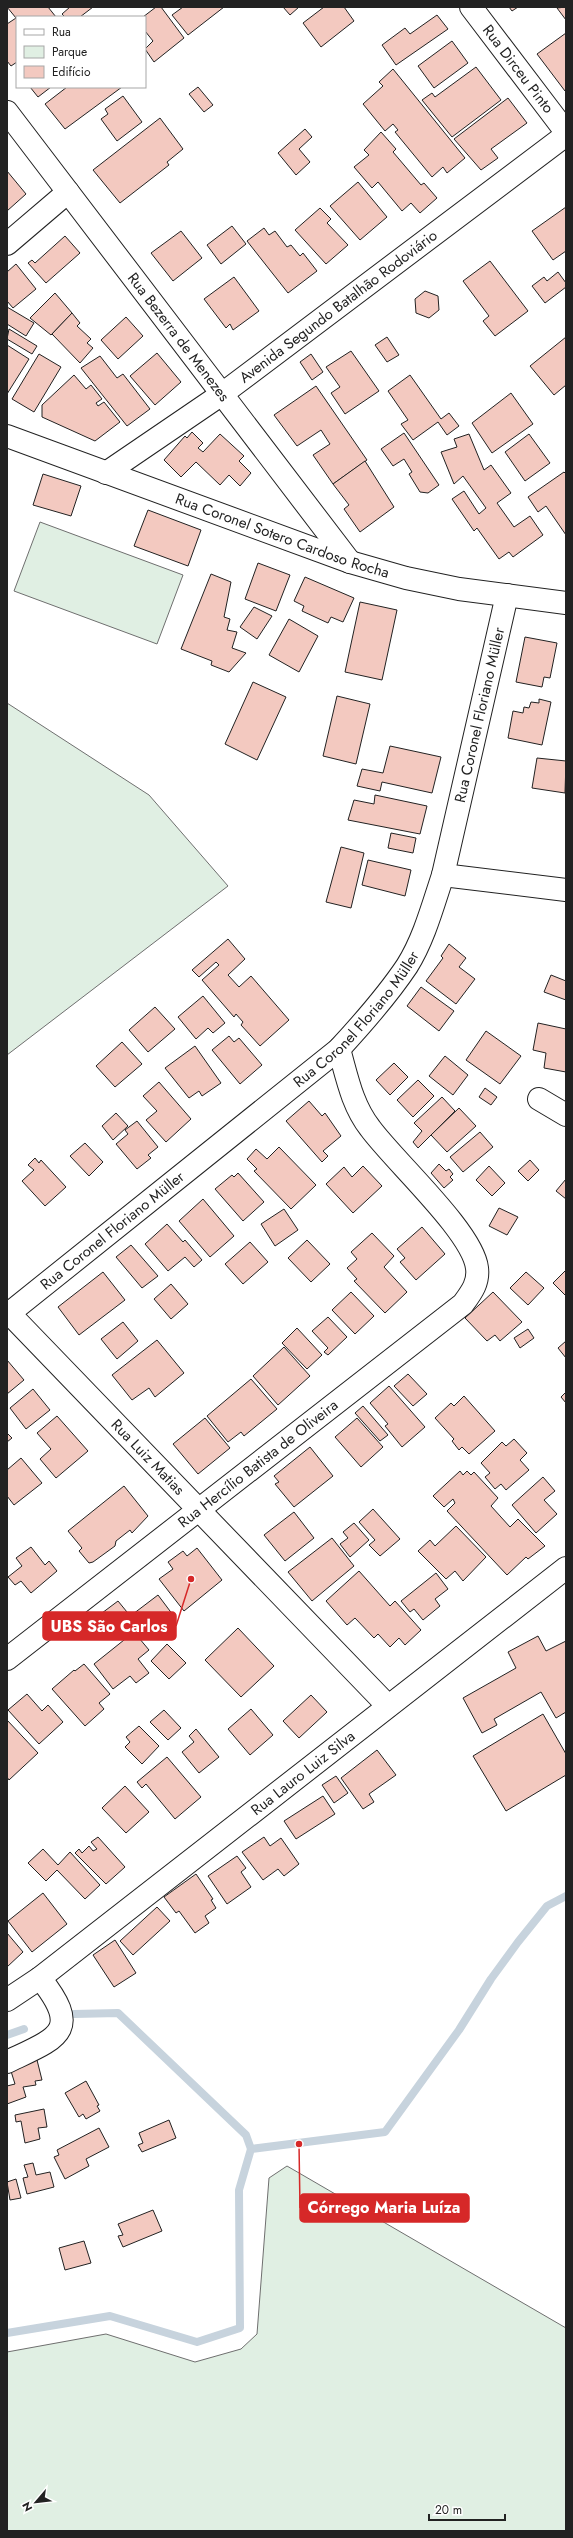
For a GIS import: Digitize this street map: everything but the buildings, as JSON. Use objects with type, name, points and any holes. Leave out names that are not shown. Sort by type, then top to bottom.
[{"type":"street","name":"Rua Dirceu Pinto","points":[[471,7],[566,132]]},
{"type":"street","name":"Rua Bezerra de Menezes","points":[[7,112],[350,562]]},
{"type":"street","name":"Avenida Segundo Batalhão Rodoviário","points":[[106,473],[222,394],[566,135]]},
{"type":"street","points":[[7,244],[68,192]]},
{"type":"street","name":"Rua Coronel Sotero Cardoso Rocha","points":[[7,436],[350,562],[406,578],[507,595],[566,603]]},
{"type":"street","name":"Rua Coronel Floriano Müller","points":[[8,1314],[340,1049],[378,1006],[408,965],[428,920],[443,875],[507,595]]},
{"type":"street","points":[[443,875],[566,890]]},
{"type":"street","name":"Rua Hercílio Batista de Oliveira","points":[[7,1659],[463,1304],[475,1287],[477,1268],[470,1251],[455,1226],[370,1128],[353,1100],[340,1049]]},
{"type":"street","points":[[539,1099],[566,1115]]},
{"type":"street","name":"Rua Luiz Matias","points":[[8,1314],[388,1706]]},
{"type":"street","name":"Rua Lauro Luiz Silva","points":[[7,2000],[40,1978],[566,1568]]},
{"type":"street","points":[[7,2062],[47,2043],[58,2034],[63,2024],[62,2012],[54,1996],[40,1978]]},
{"type":"green space","points":[[40,522],[183,575],[157,644],[14,591]]},
{"type":"green space","points":[[7,703],[149,795],[228,886],[7,1055]]},
{"type":"green space","points":[[287,2166],[566,2328],[566,2531],[7,2531],[7,2352],[106,2334],[195,2362],[241,2349],[257,2334],[269,2178]]},
{"type":"waterway","points":[[7,2333],[110,2316],[197,2342],[240,2328],[239,2190],[251,2149],[385,2132],[459,2030],[491,1979],[518,1942],[547,1906],[566,1896]]},
{"type":"waterway","points":[[74,2014],[118,2013],[246,2135],[251,2149]]},
{"type":"waterway","points":[[7,2035],[24,2029]]},
{"type":"place","name":"UBS São Carlos","points":[[191,1579]]},
{"type":"place","name":"Córrego Maria Luíza","points":[[299,2144]]}]
